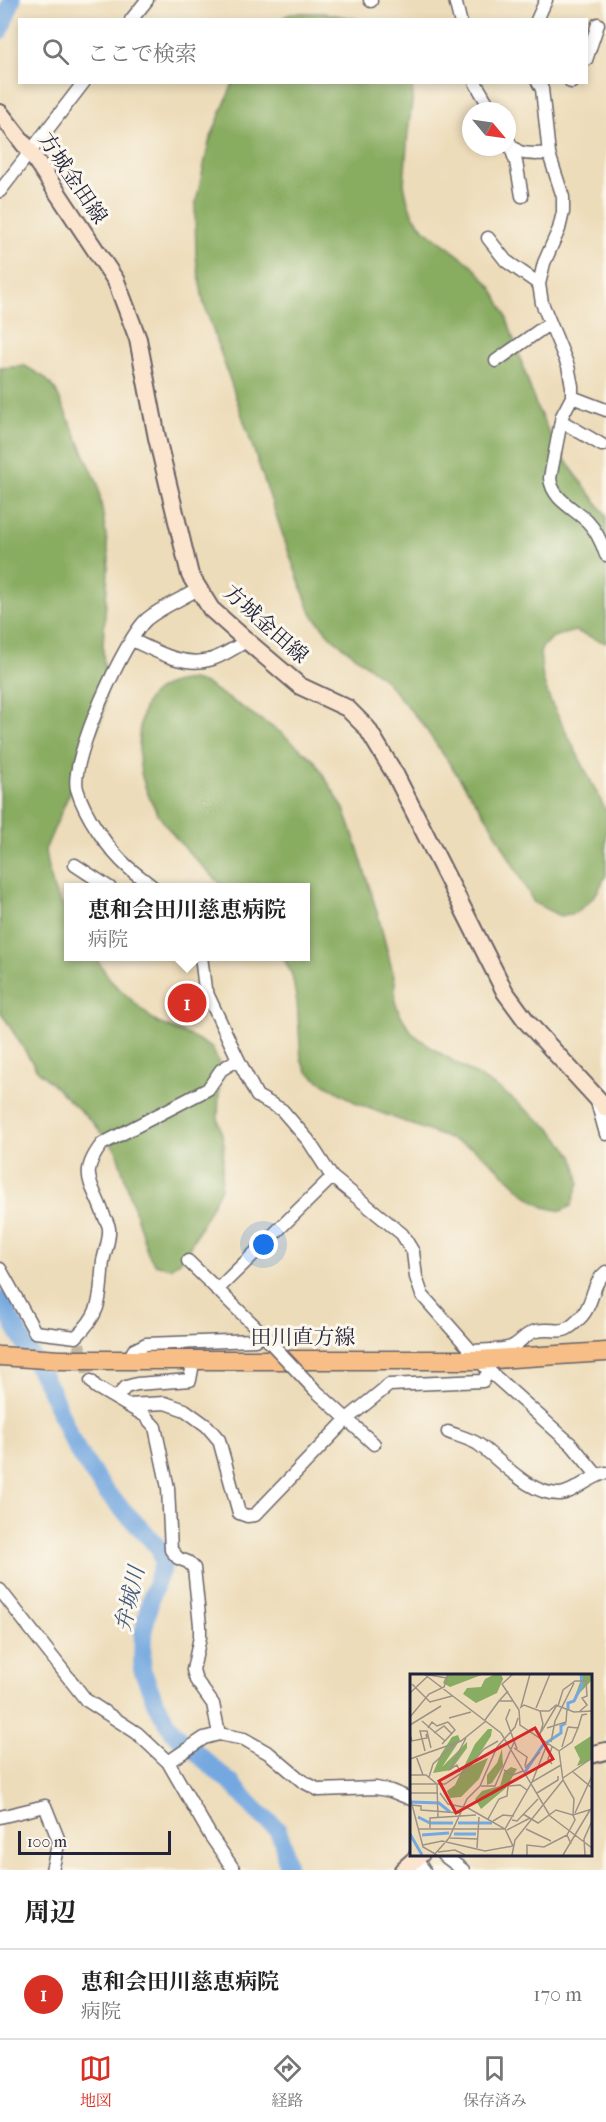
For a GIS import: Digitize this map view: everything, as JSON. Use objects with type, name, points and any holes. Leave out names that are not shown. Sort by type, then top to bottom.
[{"type":"main road","name":"方城金田線","points":[[3,117],[31,153],[116,281],[138,339],[157,438],[187,564],[198,589],[211,609],[300,686],[347,708],[368,728],[396,777],[505,992],[527,1022],[601,1102]]},
{"type":"main road","name":"田川直方線","points":[[0,1356],[60,1364],[192,1369],[480,1361],[606,1352]]},
{"type":"main road","name":"田川直方線","points":[[0,1366],[129,1359],[480,1361],[606,1365]]},
{"type":"main road","points":[[591,1755],[606,1751]]},
{"type":"street","points":[[133,18],[147,0]]},
{"type":"street","points":[[455,0],[460,18]]},
{"type":"street","points":[[538,18],[546,0]]},
{"type":"street","points":[[588,54],[598,24]]},
{"type":"street","points":[[0,191],[83,84]]},
{"type":"street","points":[[539,84],[542,88],[549,154],[563,197],[563,212],[559,229],[544,263],[539,284],[542,303],[568,366],[572,386],[572,397],[561,421],[550,487],[556,496],[588,522],[602,542],[606,555]]},
{"type":"street","points":[[480,85],[488,102]]},
{"type":"street","points":[[516,151],[518,153],[549,154]]},
{"type":"street","points":[[514,156],[522,196]]},
{"type":"street","points":[[488,238],[506,261],[539,284]]},
{"type":"street","points":[[496,361],[550,323]]},
{"type":"street","points":[[572,397],[605,408]]},
{"type":"street","points":[[561,421],[602,445]]},
{"type":"street","points":[[144,883],[128,868],[101,835],[90,817],[76,787],[77,766],[96,709],[132,640],[147,620],[198,589]]},
{"type":"street","points":[[132,640],[166,656],[191,663],[211,660],[248,641]]},
{"type":"street","points":[[75,865],[102,883]]},
{"type":"street","points":[[202,961],[205,989],[237,1059],[257,1096],[282,1110],[308,1140],[332,1177],[402,1234],[413,1252],[416,1277],[422,1294],[480,1361],[601,1474],[563,1494],[543,1492],[500,1464],[477,1443],[448,1432]]},
{"type":"street","points":[[0,1269],[35,1332],[77,1340],[100,1302],[103,1261],[109,1230],[91,1186],[88,1167],[92,1156],[102,1144],[208,1089],[221,1070],[237,1059]]},
{"type":"street","points":[[601,1102],[606,1134]]},
{"type":"street","points":[[217,1290],[332,1177]]},
{"type":"street","points":[[188,1261],[265,1336],[315,1390],[374,1444]]},
{"type":"street","points":[[480,1361],[512,1347],[530,1333],[538,1330],[560,1332],[568,1329],[584,1315],[594,1286],[606,1272]]},
{"type":"street","points":[[129,1359],[134,1350],[146,1344],[255,1340],[265,1336]]},
{"type":"street","points":[[128,1405],[165,1403],[185,1410],[207,1426],[219,1440],[239,1513],[247,1516],[255,1515],[347,1419],[389,1385],[483,1381],[480,1361]]},
{"type":"street","points":[[116,1398],[126,1387],[190,1380],[192,1369]]},
{"type":"street","points":[[92,1381],[96,1387],[144,1415],[155,1426],[168,1488],[171,1550],[178,1558],[188,1562],[194,1568],[200,1631],[194,1670],[196,1680],[213,1704],[219,1734]]},
{"type":"street","points":[[0,1590],[86,1700],[173,1758],[210,1835],[234,1870]]},
{"type":"street","points":[[173,1758],[204,1738],[219,1734],[244,1739],[270,1754],[302,1780],[319,1790],[376,1788],[410,1799]]},
{"type":"street","points":[[0,1817],[45,1806],[59,1840],[52,1870]]},
{"type":"street","points":[[443,1855],[463,1870]]},
{"type":"green space","points":[[291,13],[324,13],[352,18],[283,18]]},
{"type":"green space","points":[[233,84],[412,84],[413,96],[404,184],[413,215],[423,228],[473,266],[492,288],[505,313],[536,405],[557,449],[606,515],[606,643],[575,631],[553,637],[543,646],[540,653],[543,680],[550,700],[606,811],[606,875],[598,891],[575,913],[560,916],[534,903],[489,821],[423,725],[384,679],[331,637],[311,613],[203,301],[196,257],[195,207],[209,142]]},
{"type":"green space","points":[[25,366],[44,377],[55,389],[98,484],[109,558],[103,644],[105,696],[103,715],[45,850],[55,893],[64,908],[64,961],[98,961],[112,982],[158,1023],[193,1037],[212,1048],[220,1066],[218,1118],[224,1144],[221,1188],[184,1258],[170,1268],[155,1264],[148,1254],[116,1150],[91,1121],[37,1070],[0,1011],[0,368]]},
{"type":"green space","points":[[192,680],[206,684],[280,732],[315,761],[344,809],[358,849],[395,981],[395,1001],[400,1014],[412,1033],[435,1050],[501,1090],[552,1130],[573,1156],[577,1170],[579,1183],[571,1206],[561,1211],[544,1207],[526,1195],[473,1148],[358,1104],[307,1071],[301,1059],[297,1002],[292,975],[285,961],[310,961],[310,883],[220,883],[164,823],[151,801],[142,777],[139,732],[148,700],[163,687]]},
{"type":"waterway","name":"弁城川","points":[[0,31],[12,0]]},
{"type":"waterway","name":"弁城川","points":[[0,1300],[51,1391],[79,1453],[105,1491],[160,1549],[163,1565],[151,1598],[143,1633],[142,1669],[156,1704],[174,1733],[232,1784],[277,1829],[283,1843],[288,1870]]},
{"type":"tunnel","points":[[79,1344],[91,1381]]},
{"type":"place","name":"恵和会田川慈恵病院","points":[[187,1003]]}]
